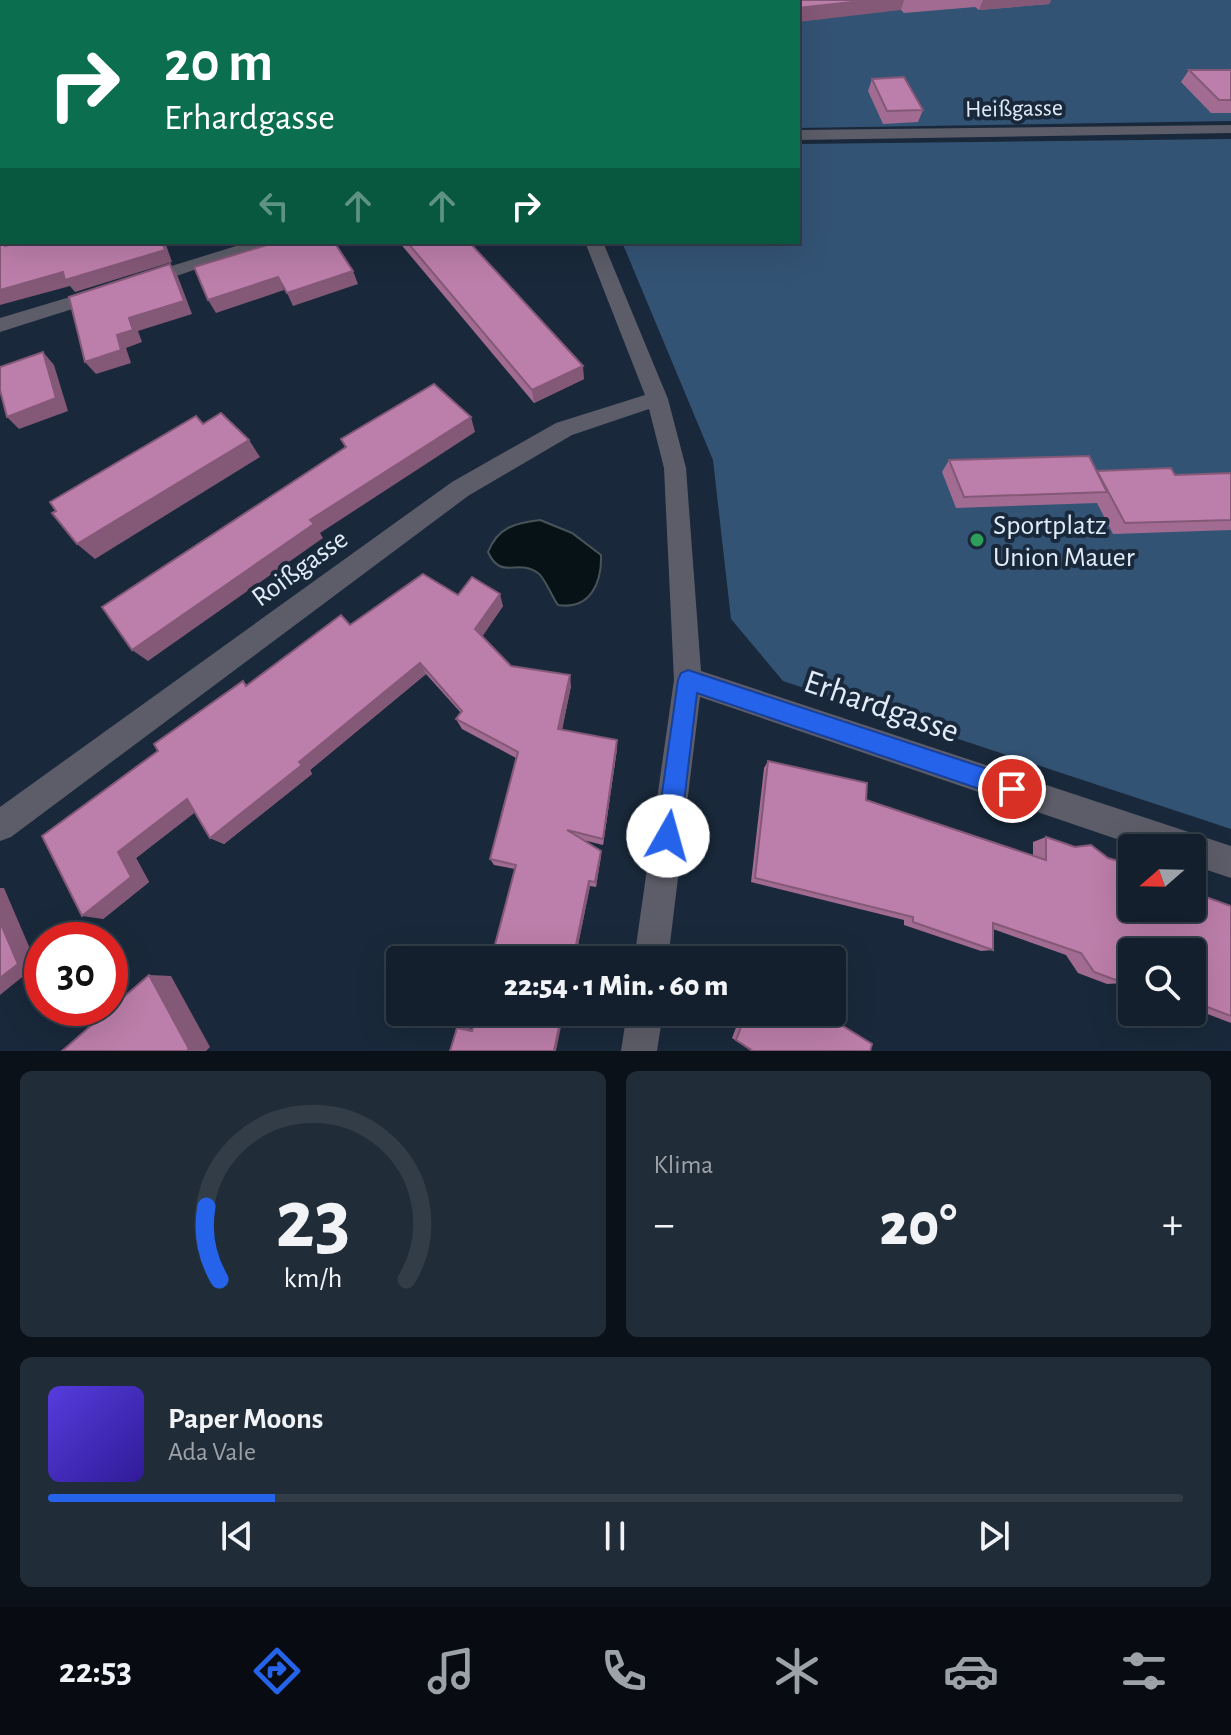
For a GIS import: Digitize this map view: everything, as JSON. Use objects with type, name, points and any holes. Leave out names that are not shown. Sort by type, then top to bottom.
[{"type":"street","name":"Heißgasse","points":[[800,135],[1231,129]]},
{"type":"street","points":[[0,325],[261,244]]},
{"type":"street","points":[[595,244],[657,399],[675,468],[688,680],[653,946]]},
{"type":"street","name":"Roißgasse","points":[[0,826],[460,489],[564,429],[657,399]]},
{"type":"street","name":"Erhardgasse","points":[[688,680],[1148,834]]},
{"type":"street","name":"Erhardgasse","points":[[1206,853],[1231,862]]},
{"type":"street","points":[[639,1051],[643,1026]]},
{"type":"shaded area","points":[[1231,0],[1231,121],[800,128],[800,1]]},
{"type":"shaded area","name":"Sportplatz Union Mauer","points":[[1231,139],[1231,829],[783,681],[731,619],[713,460],[623,244],[800,244],[800,144]]},
{"type":"shaded area","points":[[540,520],[572,533],[601,555],[596,584],[586,599],[558,605],[538,573],[524,567],[504,567],[493,561],[488,552],[502,532]]},
{"type":"building","points":[[800,0],[870,0],[800,8]]},
{"type":"building","points":[[1189,70],[1231,70],[1231,100],[1219,100]]},
{"type":"building","points":[[904,77],[923,110],[887,111],[872,79]]},
{"type":"building","points":[[0,244],[163,244],[165,250],[65,280],[63,272],[0,290]]},
{"type":"building","points":[[270,244],[335,244],[353,271],[287,293],[278,277],[208,300],[194,267]]},
{"type":"building","points":[[409,244],[471,244],[583,366],[532,390]]},
{"type":"building","points":[[170,264],[184,301],[129,318],[133,330],[117,335],[121,350],[85,362],[69,297]]},
{"type":"building","points":[[43,352],[56,398],[7,417],[0,390],[0,367]]},
{"type":"building","points":[[434,384],[471,417],[310,520],[314,524],[132,650],[102,607],[346,447],[341,439]]},
{"type":"building","points":[[221,413],[249,440],[77,544],[52,513],[56,511],[50,502],[196,416],[203,424]]},
{"type":"building","points":[[1089,456],[1107,492],[964,497],[949,460]]},
{"type":"building","points":[[1171,468],[1175,475],[1231,473],[1231,520],[1125,523],[1097,471]]},
{"type":"building","points":[[423,574],[458,595],[472,577],[500,594],[475,629],[511,666],[570,675],[558,729],[617,740],[603,839],[567,830],[601,851],[595,882],[589,881],[576,946],[495,946],[516,865],[490,859],[518,752],[456,719],[462,711],[420,663],[299,762],[302,765],[210,838],[187,799],[118,852],[131,877],[82,916],[42,836],[158,751],[154,744],[243,681],[246,686],[341,615],[350,625]]},
{"type":"building","points":[[768,761],[867,783],[866,800],[1046,860],[1046,837],[1075,847],[1091,845],[1108,858],[1118,861],[1118,922],[1206,922],[1206,897],[1231,906],[1231,1016],[1206,1006],[1206,938],[1118,938],[1118,981],[1094,972],[1081,953],[993,923],[993,950],[913,922],[913,917],[755,878]]},
{"type":"building","points":[[0,922],[18,964],[0,978]]},
{"type":"building","points":[[149,975],[189,1049],[62,1051],[91,1026],[128,1026],[128,993]]},
{"type":"building","points":[[473,1026],[559,1026],[554,1051],[450,1051],[457,1028],[472,1031]]},
{"type":"building","points":[[742,1026],[843,1026],[872,1044],[870,1051],[753,1051],[736,1040]]},
{"type":"place","name":"Sportplatz Union Mauer","points":[[977,540]]},
{"type":"route","points":[[668,836],[688,680],[1012,789]]}]
